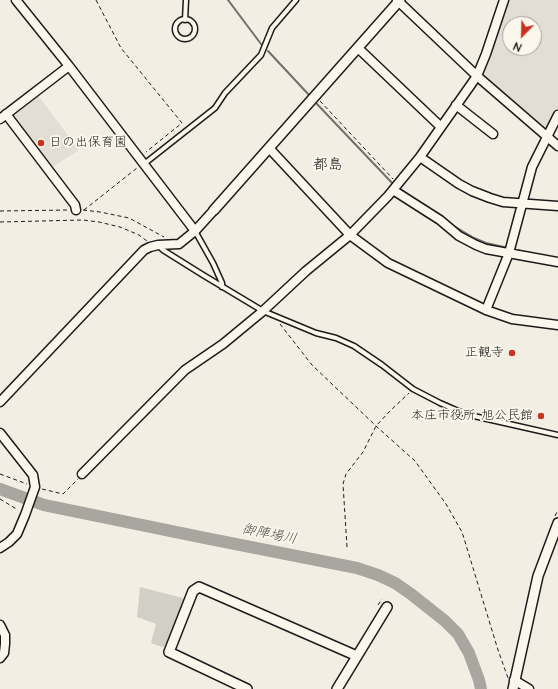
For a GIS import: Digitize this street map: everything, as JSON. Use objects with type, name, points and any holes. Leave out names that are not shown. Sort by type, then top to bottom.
[{"type":"street","points":[[16,0],[69,66],[195,231]]},
{"type":"street","points":[[0,402],[144,250],[154,246],[179,244],[195,231],[358,48],[398,0],[477,76],[558,146]]},
{"type":"street","points":[[82,474],[185,370],[223,344],[263,312],[306,271],[350,234],[395,187],[420,156],[477,76],[504,0]]},
{"type":"street","points":[[358,48],[441,127]]},
{"type":"street","points":[[69,66],[3,116],[75,205],[76,210]]},
{"type":"street","points":[[456,106],[493,134]]},
{"type":"street","points":[[486,310],[509,253],[532,167],[558,115]]},
{"type":"street","points":[[269,148],[350,234],[388,263],[486,310],[512,319],[558,325]]},
{"type":"street","points":[[420,156],[472,192],[503,202],[558,206]]},
{"type":"street","points":[[395,187],[459,236],[476,245],[486,249],[558,262]]},
{"type":"street","points":[[0,433],[33,475],[34,489],[17,534],[0,548]]},
{"type":"street","points":[[529,689],[512,684],[538,576],[558,523]]},
{"type":"street","points":[[247,689],[169,652],[193,591],[199,588],[357,656]]},
{"type":"street","points":[[337,689],[387,607]]},
{"type":"street","points":[[0,625],[5,635],[4,653],[0,658]]},
{"type":"lane","points":[[185,20],[186,0]]},
{"type":"lane","points":[[141,161],[215,108],[225,94],[261,55],[272,28],[296,0]]},
{"type":"lane","points":[[185,20],[191,22],[195,27],[194,34],[186,39],[178,36],[176,30],[177,24],[185,20]]},
{"type":"lane","points":[[195,231],[222,283],[222,287]]},
{"type":"lane","points":[[154,246],[163,250],[263,312],[354,346],[414,389],[465,414],[558,435]]},
{"type":"path","points":[[96,0],[121,48],[182,123],[141,161],[139,166],[84,210],[129,218],[162,237],[168,237]]},
{"type":"path","points":[[315,96],[395,187]]},
{"type":"path","points":[[0,211],[76,210]]},
{"type":"path","points":[[0,222],[77,220],[98,222],[131,231],[154,246]]},
{"type":"path","points":[[273,315],[312,365],[415,461],[446,504],[466,545],[505,672],[512,684]]},
{"type":"path","points":[[347,547],[343,484],[346,474],[362,452],[376,426],[390,410],[414,389]]},
{"type":"path","points":[[0,474],[34,489],[64,494],[82,474]]},
{"type":"path","points":[[0,499],[25,515]]},
{"type":"shaded area","points":[[507,0],[558,0],[558,113],[546,132],[480,78]]},
{"type":"shaded area","points":[[37,94],[79,150],[51,168],[12,115]]},
{"type":"shaded area","points":[[140,587],[183,598],[184,601],[166,646],[162,647],[151,643],[156,624],[137,617]]},
{"type":"waterway","points":[[228,0],[261,44]]},
{"type":"waterway","points":[[268,51],[309,95]]},
{"type":"waterway","points":[[316,103],[394,185]]},
{"type":"waterway","points":[[397,187],[410,196]]},
{"type":"waterway","points":[[452,225],[486,243],[508,248]]},
{"type":"waterway","points":[[512,249],[533,254]]},
{"type":"waterway","name":"御陣場川","points":[[0,489],[44,505],[357,568],[378,575],[395,583],[411,594],[445,621],[458,634],[469,653],[481,689]]},
{"type":"place","name":"日の出保育園","points":[[41,143]]},
{"type":"place","name":"正観寺","points":[[512,353]]},
{"type":"place","name":"本庄市役所 旭公民館","points":[[541,416]]},
{"type":"district","name":"都島","points":[[328,166]]}]
